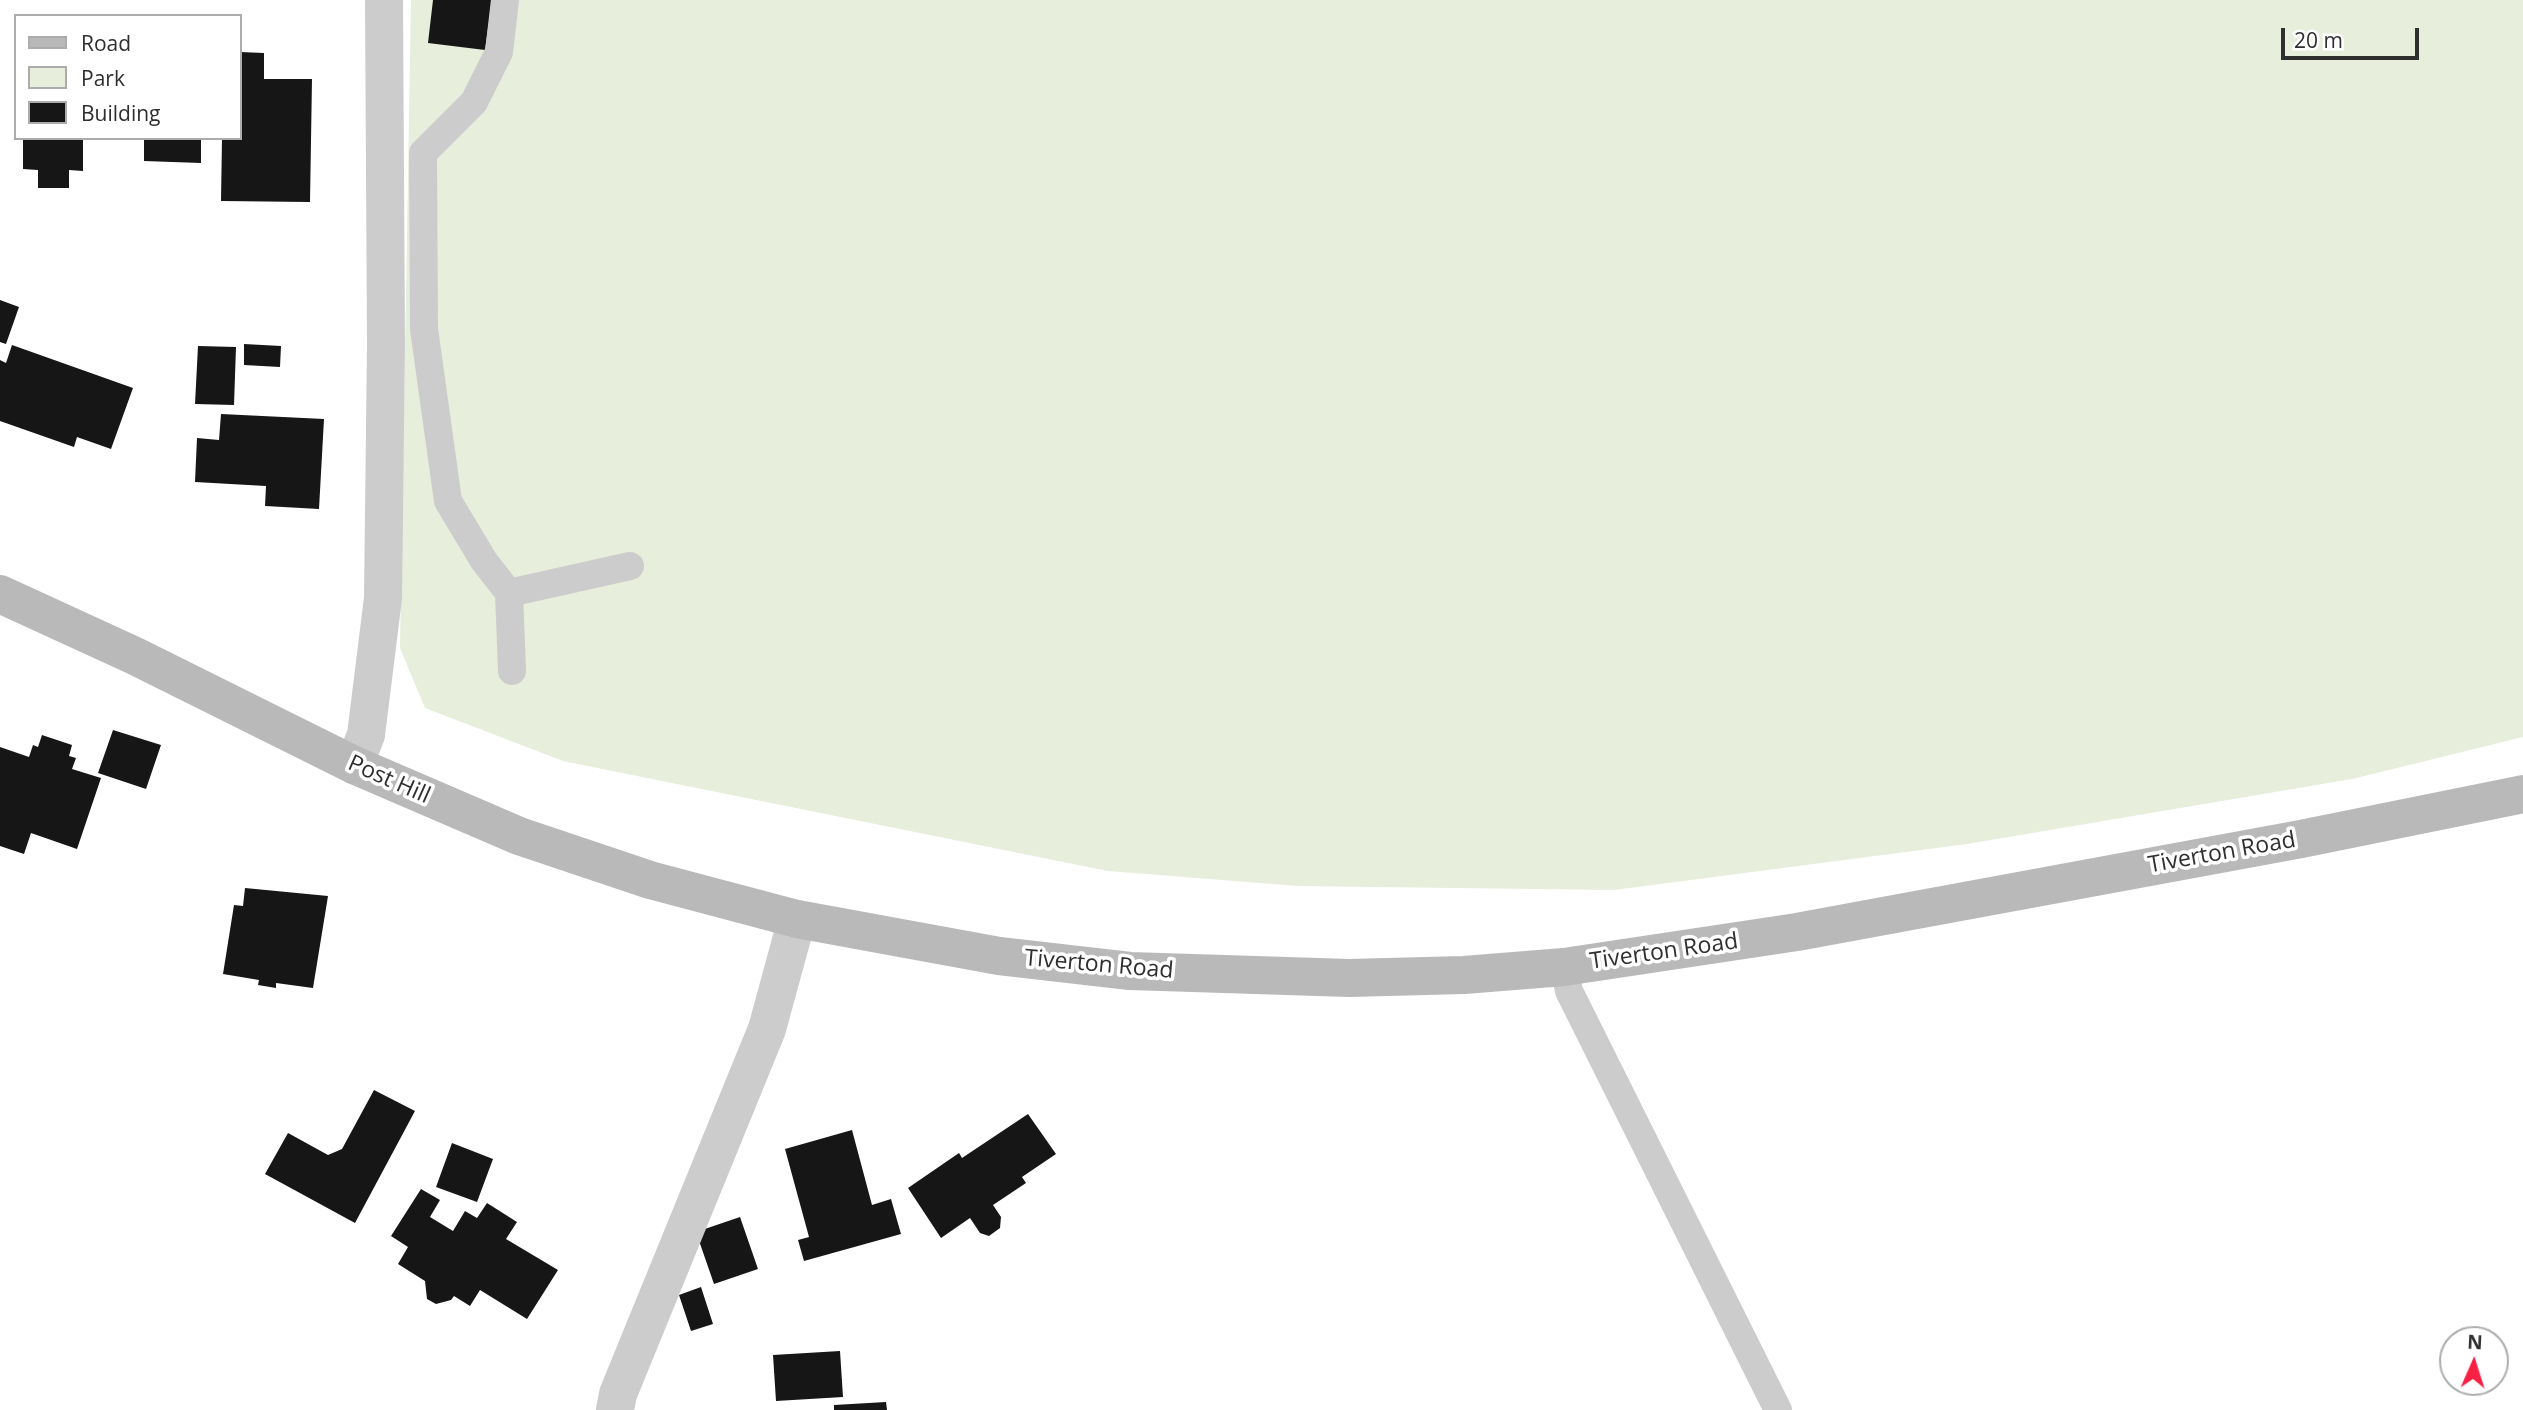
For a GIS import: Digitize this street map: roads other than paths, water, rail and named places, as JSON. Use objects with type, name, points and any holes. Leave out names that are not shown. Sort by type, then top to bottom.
[{"type":"street","points":[[355,765],[366,735],[383,598],[386,344],[384,0]]},
{"type":"street","name":"Post Hill","points":[[0,594],[135,656],[355,765],[519,836],[650,880],[797,919]]},
{"type":"street","name":"Tiverton Road","points":[[797,919],[999,956],[1130,971],[1349,978],[1464,975],[1564,967],[1824,927],[2301,839],[2523,794]]},
{"type":"street","points":[[615,1410],[618,1394],[767,1029],[797,919]]},
{"type":"lane","points":[[505,0],[499,52],[474,102],[423,153],[424,316],[448,501],[484,561],[509,593],[512,671]]},
{"type":"lane","points":[[509,593],[630,566]]},
{"type":"lane","points":[[1564,967],[1569,991],[1778,1410]]}]
